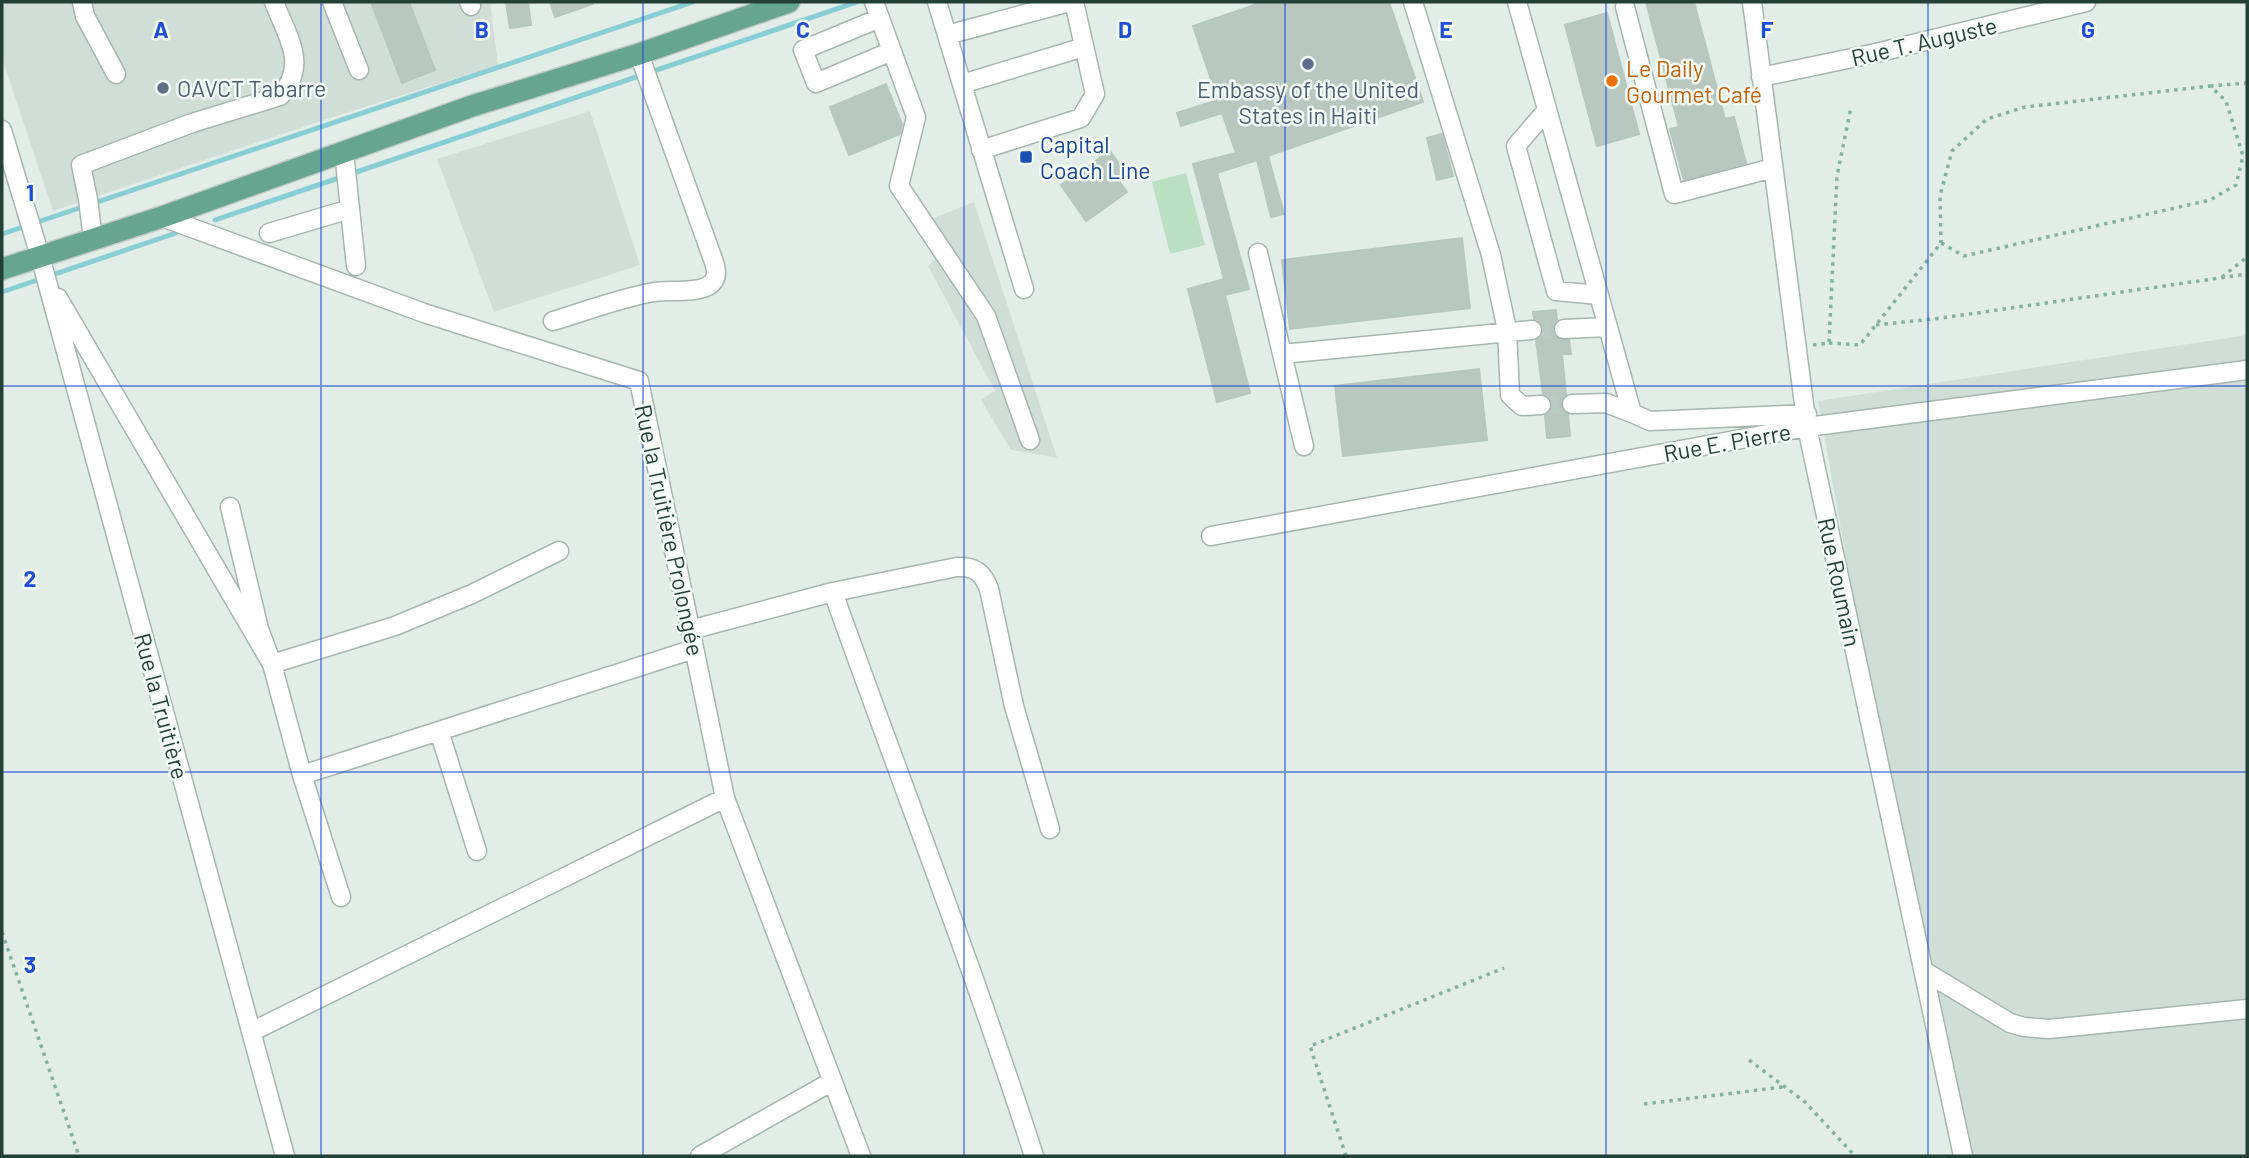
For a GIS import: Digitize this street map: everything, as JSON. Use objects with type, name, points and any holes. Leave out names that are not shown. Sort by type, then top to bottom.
[{"type":"main road","points":[[2,269],[162,217],[472,106],[639,54],[789,2]]},
{"type":"street","points":[[82,2],[85,16],[116,74]]},
{"type":"street","points":[[93,240],[81,165],[192,123],[280,96],[291,85],[295,74],[295,58],[274,2]]},
{"type":"street","points":[[332,2],[359,70]]},
{"type":"street","points":[[937,2],[1024,289]]},
{"type":"street","points":[[947,35],[1069,2]]},
{"type":"street","points":[[981,150],[1081,118],[1095,94],[1074,2]]},
{"type":"street","points":[[1413,2],[1491,255],[1507,330],[1510,395],[1522,406],[1541,405]]},
{"type":"street","points":[[1517,2],[1632,413]]},
{"type":"street","name":"Rue Roumain","points":[[1752,2],[1807,420],[1964,1156]]},
{"type":"street","name":"Rue T. Auguste","points":[[1761,77],[1876,53],[2086,2]]},
{"type":"street","points":[[1625,7],[1674,194],[1773,168]]},
{"type":"street","points":[[892,51],[816,83],[803,50],[877,10],[892,51],[916,117],[899,186],[986,316],[1030,440]]},
{"type":"street","points":[[962,84],[1084,47]]},
{"type":"street","points":[[553,321],[643,294],[702,288],[711,285],[715,278],[717,271],[714,262],[639,54]]},
{"type":"street","points":[[1547,110],[1516,146],[1519,159],[1556,291],[1598,295]]},
{"type":"street","name":"Rue la Truitière","points":[[2,130],[46,277],[285,1156]]},
{"type":"street","points":[[344,152],[356,266]]},
{"type":"street","points":[[270,233],[350,209]]},
{"type":"street","name":"Rue la Truitière Prolongée","points":[[162,217],[424,313],[639,381],[725,798],[860,1156]]},
{"type":"street","points":[[1258,253],[1304,446]]},
{"type":"street","points":[[46,277],[272,664]]},
{"type":"street","points":[[1564,329],[1607,327]]},
{"type":"street","points":[[1282,354],[1507,330],[1532,330]]},
{"type":"street","name":"Rue E. Pierre","points":[[1211,536],[1807,420],[2247,370]]},
{"type":"street","points":[[1606,403],[1623,383]]},
{"type":"street","points":[[1572,404],[1606,403],[1650,421],[1807,420]]},
{"type":"street","points":[[230,508],[259,629],[272,664],[302,775],[341,897]]},
{"type":"street","points":[[272,664],[395,626],[472,594],[559,551]]},
{"type":"street","points":[[690,630],[833,592],[957,566],[967,566],[978,571],[985,578],[1014,706],[1050,829]]},
{"type":"street","points":[[833,592],[997,1042],[1034,1156]]},
{"type":"street","points":[[302,775],[694,649]]},
{"type":"street","points":[[439,731],[477,851]]},
{"type":"street","points":[[251,1032],[725,798]]},
{"type":"street","points":[[1924,971],[2010,1023],[2024,1027],[2049,1029],[2247,1009]]},
{"type":"street","points":[[699,1156],[831,1082]]},
{"type":"path","points":[[1797,347],[1829,343],[1860,345],[1941,243],[1940,196],[1952,151],[1987,119],[2025,107],[2247,83]]},
{"type":"path","points":[[1941,243],[1964,256],[2210,200],[2236,185],[2243,156],[2226,102],[2210,86]]},
{"type":"path","points":[[1829,343],[1837,176],[1851,107]]},
{"type":"path","points":[[2221,278],[2247,257]]},
{"type":"path","points":[[1876,325],[2247,274]]},
{"type":"path","points":[[2,932],[79,1156]]},
{"type":"path","points":[[1346,1156],[1310,1046],[1504,968]]},
{"type":"path","points":[[1749,1060],[1805,1102],[1855,1156]]},
{"type":"path","points":[[1644,1104],[1785,1087]]},
{"type":"shaded area","name":"OAVCT Tabarre","points":[[2,2],[490,2],[498,65],[53,211],[2,58]]},
{"type":"shaded area","points":[[590,111],[640,265],[494,312],[437,159]]},
{"type":"shaded area","points":[[974,202],[1057,458],[1011,450],[981,400],[995,391],[928,266],[935,259],[916,225]]},
{"type":"shaded area","points":[[2247,335],[2247,1156],[1971,1156],[1857,620],[1818,401]]},
{"type":"green space","points":[[1186,173],[1205,245],[1170,254],[1152,182]]},
{"type":"building","points":[[371,2],[409,2],[435,70],[402,83]]},
{"type":"building","points":[[506,2],[528,2],[531,25],[510,28]]},
{"type":"building","points":[[550,2],[592,2],[593,4],[555,17]]},
{"type":"building","name":"Embassy of the United States in Haiti","points":[[1263,2],[1389,2],[1423,102],[1268,156],[1284,214],[1271,217],[1257,160],[1217,173],[1249,289],[1225,295],[1250,393],[1217,402],[1188,289],[1224,279],[1193,164],[1236,153],[1222,113],[1181,126],[1177,113],[1218,100],[1193,26]]},
{"type":"building","points":[[1646,2],[1694,2],[1725,119],[1734,117],[1746,163],[1684,180],[1670,129],[1679,127]]},
{"type":"building","points":[[1607,13],[1639,134],[1597,146],[1565,25]]},
{"type":"building","points":[[886,84],[902,124],[900,134],[849,155],[830,107]]},
{"type":"building","points":[[1442,134],[1453,176],[1437,180],[1427,138]]},
{"type":"building","points":[[1110,151],[1125,172],[1117,178],[1127,192],[1086,221],[1061,185]]},
{"type":"building","points":[[1462,238],[1470,308],[1290,329],[1282,260]]},
{"type":"building","points":[[1556,310],[1554,335],[1559,339],[1569,340],[1571,354],[1562,354],[1566,395],[1561,404],[1568,414],[1570,436],[1547,438],[1545,415],[1551,411],[1552,404],[1550,398],[1543,394],[1536,340],[1542,335],[1543,328],[1541,323],[1534,319],[1533,312]]},
{"type":"building","points":[[1479,369],[1487,440],[1343,456],[1335,386]]},
{"type":"waterway","points":[[2,234],[693,2]]},
{"type":"waterway","points":[[215,220],[857,2]]},
{"type":"waterway","points":[[2,292],[176,233]]},
{"type":"tunnel","points":[[1532,330],[1564,329]]},
{"type":"tunnel","points":[[1541,405],[1572,404]]},
{"type":"place","name":"Embassy of the United States in Haiti","points":[[1308,64]]},
{"type":"place","name":"Le Daily Gourmet Café","points":[[1612,81]]},
{"type":"place","name":"OAVCT Tabarre","points":[[163,88]]},
{"type":"place","name":"Capital Coach Line","points":[[1026,157]]}]
